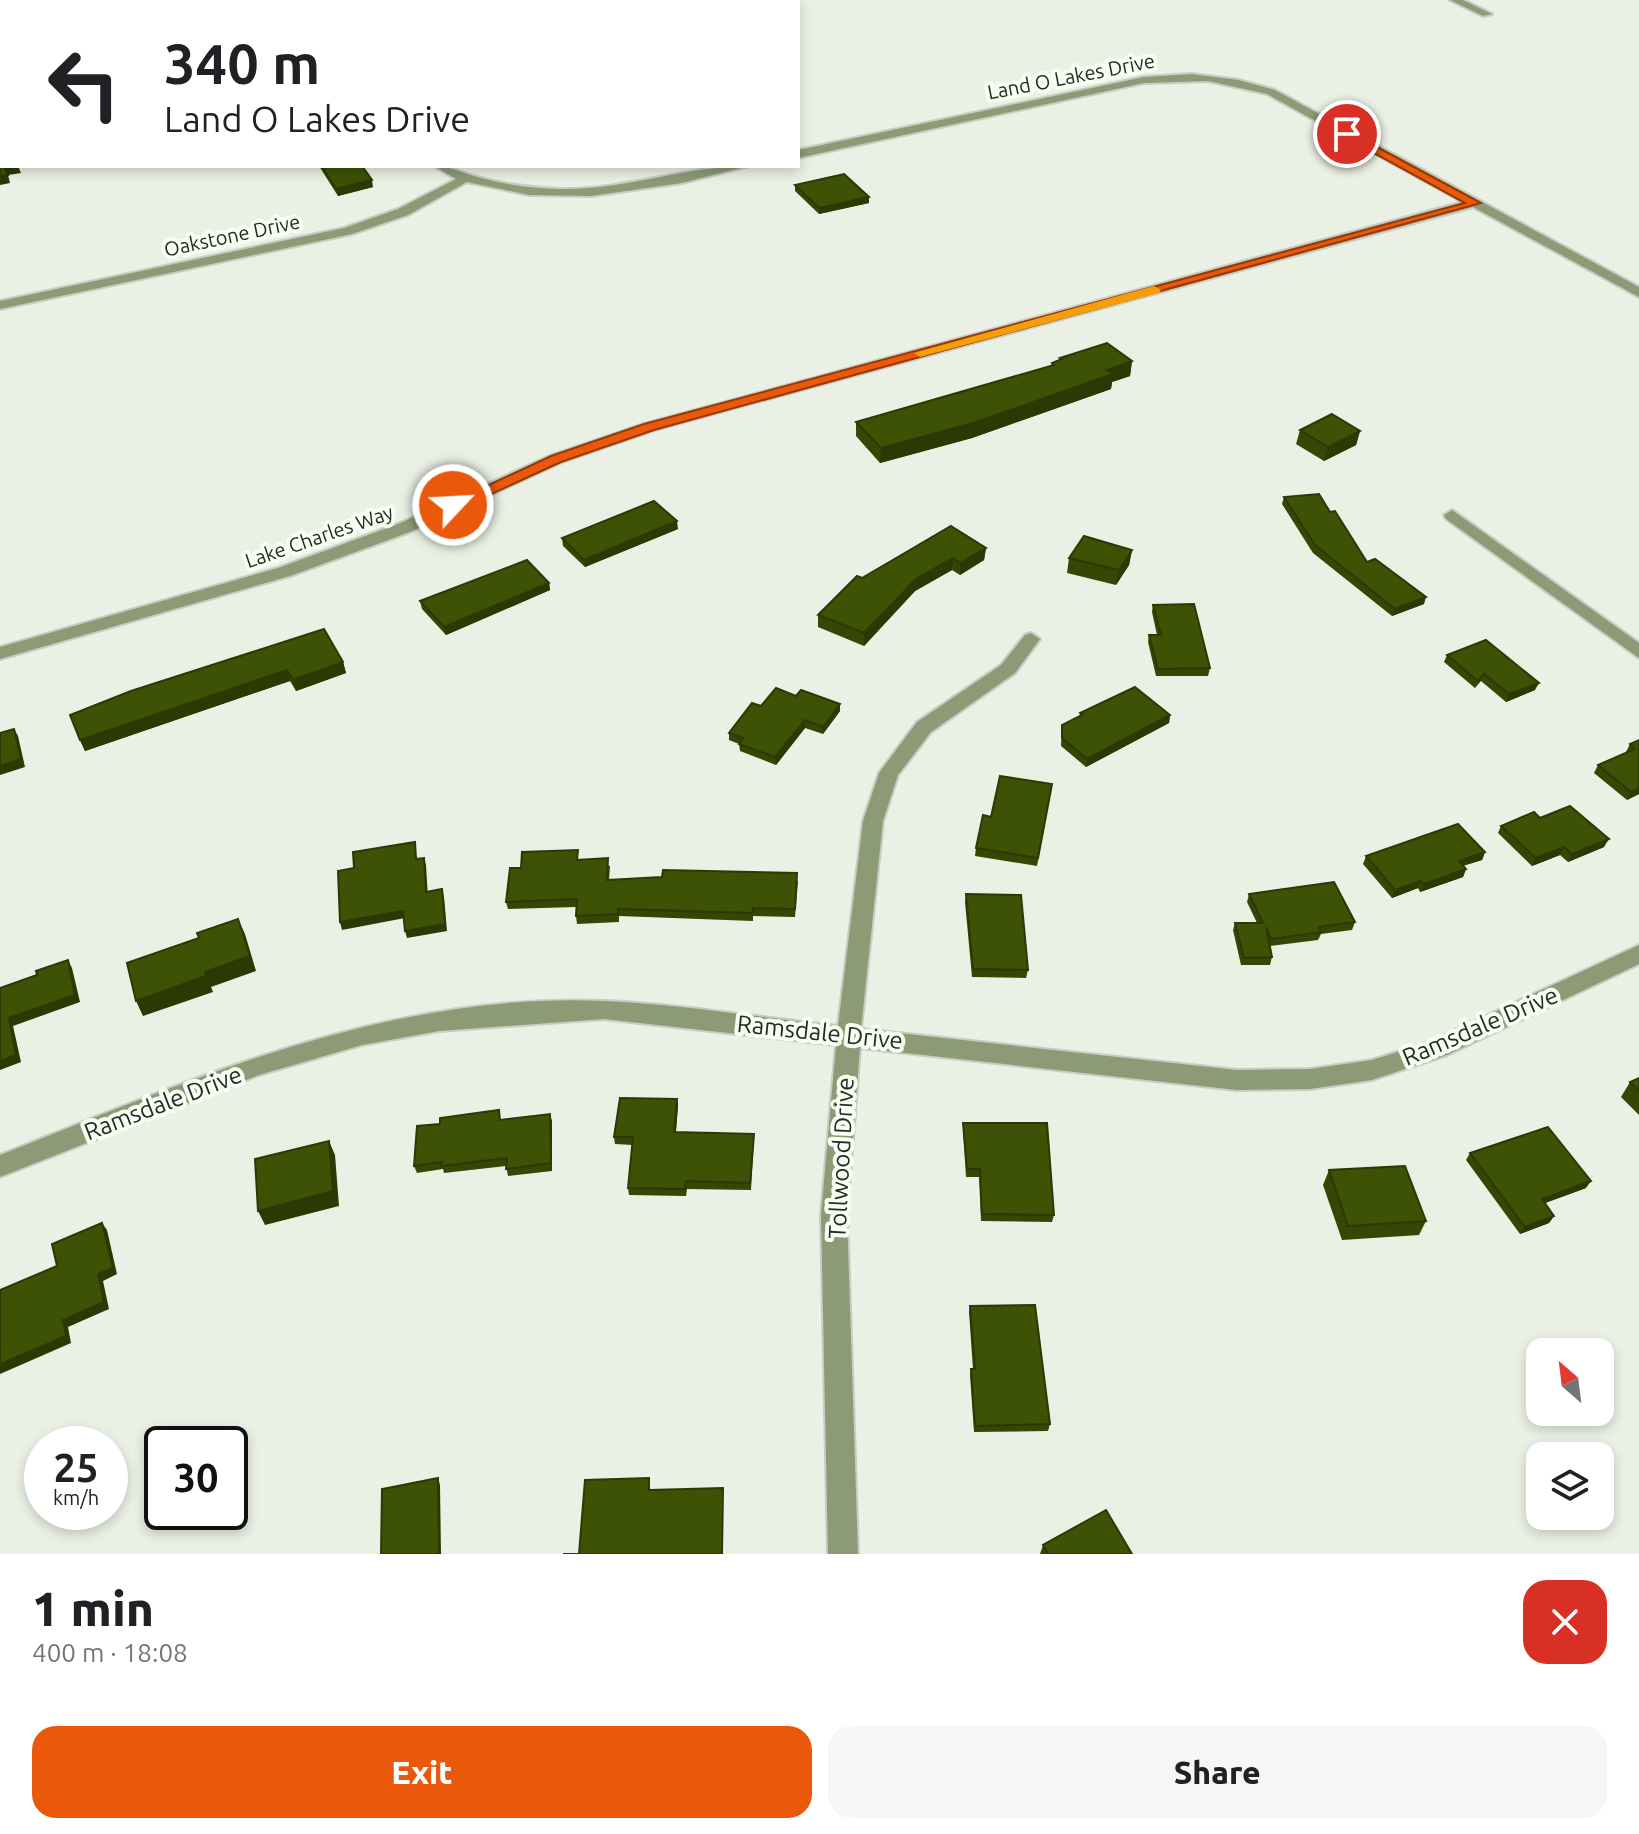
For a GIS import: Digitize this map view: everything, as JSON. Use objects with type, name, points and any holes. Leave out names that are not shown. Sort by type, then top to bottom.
[{"type":"street","points":[[1455,0],[1487,14]]},
{"type":"street","name":"Land O Lakes Drive","points":[[800,154],[1144,80],[1213,78],[1271,92],[1639,293]]},
{"type":"street","points":[[444,168],[464,179],[547,193],[635,189],[734,168]]},
{"type":"street","name":"Oakstone Drive","points":[[0,305],[347,231],[403,212],[464,179]]},
{"type":"street","name":"Lake Charles Way","points":[[0,653],[284,572],[404,528],[556,459],[649,427],[1475,203]]},
{"type":"street","points":[[1452,515],[1639,652]]},
{"type":"street","name":"Tollwood Drive","points":[[843,1554],[834,1215],[849,1035],[873,821],[889,773],[924,727],[1008,669],[1031,639]]},
{"type":"street","name":"Ramsdale Drive","points":[[0,1166],[246,1070],[337,1042],[414,1025],[503,1013],[604,1010],[1237,1080],[1310,1079],[1372,1070],[1439,1048],[1639,954]]},
{"type":"building","points":[[0,168],[4,168],[8,175],[0,176]]},
{"type":"building","points":[[323,168],[363,168],[372,180],[336,189]]},
{"type":"building","points":[[844,174],[869,197],[819,208],[795,185]]},
{"type":"building","points":[[1107,343],[1132,361],[1107,370],[1113,374],[973,423],[881,448],[856,422],[1054,365],[1052,363],[1060,358]]},
{"type":"building","points":[[1332,414],[1360,431],[1328,447],[1300,430]]},
{"type":"building","points":[[1319,494],[1330,512],[1335,511],[1367,562],[1375,559],[1426,597],[1395,609],[1315,545],[1284,497]]},
{"type":"building","points":[[654,501],[677,521],[584,560],[562,538]]},
{"type":"building","points":[[951,526],[986,548],[960,563],[953,558],[916,579],[864,633],[818,615],[857,576],[862,578]]},
{"type":"building","points":[[1084,536],[1132,550],[1119,570],[1069,558]]},
{"type":"building","points":[[527,560],[549,583],[444,627],[420,601]]},
{"type":"building","points":[[1194,604],[1210,668],[1158,669],[1149,635],[1161,635],[1153,605]]},
{"type":"building","points":[[324,629],[343,662],[293,680],[287,670],[80,740],[70,715],[131,691]]},
{"type":"building","points":[[1486,640],[1539,683],[1509,694],[1484,674],[1478,681],[1447,655]]},
{"type":"building","points":[[1135,687],[1170,715],[1087,759],[1062,738],[1062,725]]},
{"type":"building","points":[[776,688],[796,696],[801,690],[840,704],[823,727],[805,720],[775,757],[739,744],[743,738],[729,733],[752,703],[761,706]]},
{"type":"building","points":[[14,729],[21,759],[0,766],[0,733]]},
{"type":"building","points":[[1639,740],[1639,788],[1631,792],[1598,765],[1635,749],[1630,744]]},
{"type":"building","points":[[1000,776],[1052,784],[1038,858],[976,848],[983,815],[991,817]]},
{"type":"building","points":[[1570,806],[1609,839],[1572,854],[1564,847],[1536,858],[1501,826],[1534,812],[1540,818]]},
{"type":"building","points":[[1458,824],[1485,852],[1459,861],[1466,869],[1424,884],[1421,881],[1395,890],[1366,856]]},
{"type":"building","points":[[415,842],[416,859],[424,858],[426,892],[442,889],[445,924],[405,931],[403,911],[340,922],[338,871],[354,868],[353,852]]},
{"type":"building","points":[[578,850],[577,860],[608,858],[607,880],[662,877],[663,870],[797,873],[795,909],[753,908],[753,913],[618,909],[618,914],[576,916],[577,899],[506,902],[510,868],[521,868],[522,852]]},
{"type":"building","points":[[1334,882],[1355,922],[1319,927],[1321,932],[1271,939],[1266,927],[1272,957],[1244,958],[1235,923],[1263,923],[1249,894]]},
{"type":"building","points":[[966,894],[1021,895],[1028,970],[973,969]]},
{"type":"building","points":[[238,919],[250,956],[205,972],[206,976],[136,1001],[127,963],[199,938],[197,933]]},
{"type":"building","points":[[68,960],[75,995],[9,1018],[16,1055],[0,1061],[0,988]]},
{"type":"building","points":[[1639,1078],[1639,1091],[1630,1082]]},
{"type":"building","points":[[620,1098],[677,1099],[674,1132],[754,1134],[750,1183],[686,1181],[685,1189],[628,1188],[633,1137],[614,1137]]},
{"type":"building","points":[[499,1110],[500,1120],[550,1114],[551,1163],[506,1169],[507,1158],[414,1166],[417,1126],[440,1124],[440,1118]]},
{"type":"building","points":[[963,1123],[1047,1123],[1054,1215],[982,1214],[980,1169],[967,1169]]},
{"type":"building","points":[[1548,1127],[1591,1181],[1542,1199],[1554,1216],[1525,1227],[1470,1153]]},
{"type":"building","points":[[329,1141],[333,1191],[258,1211],[255,1159]]},
{"type":"building","points":[[1405,1166],[1426,1221],[1348,1226],[1329,1170]]},
{"type":"building","points":[[102,1223],[113,1268],[98,1274],[104,1302],[63,1320],[66,1336],[0,1364],[0,1290],[57,1266],[52,1244]]},
{"type":"building","points":[[1035,1305],[1050,1424],[975,1426],[970,1306]]},
{"type":"building","points":[[438,1478],[439,1554],[381,1554],[382,1489]]},
{"type":"building","points":[[649,1478],[649,1490],[723,1488],[722,1554],[579,1554],[585,1480]]},
{"type":"building","points":[[1106,1510],[1132,1554],[1048,1554],[1043,1545]]},
{"type":"slow traffic","points":[[920,353],[1154,290]]},
{"type":"route","points":[[453,505],[556,459],[649,427],[1475,203],[1347,134]]}]
